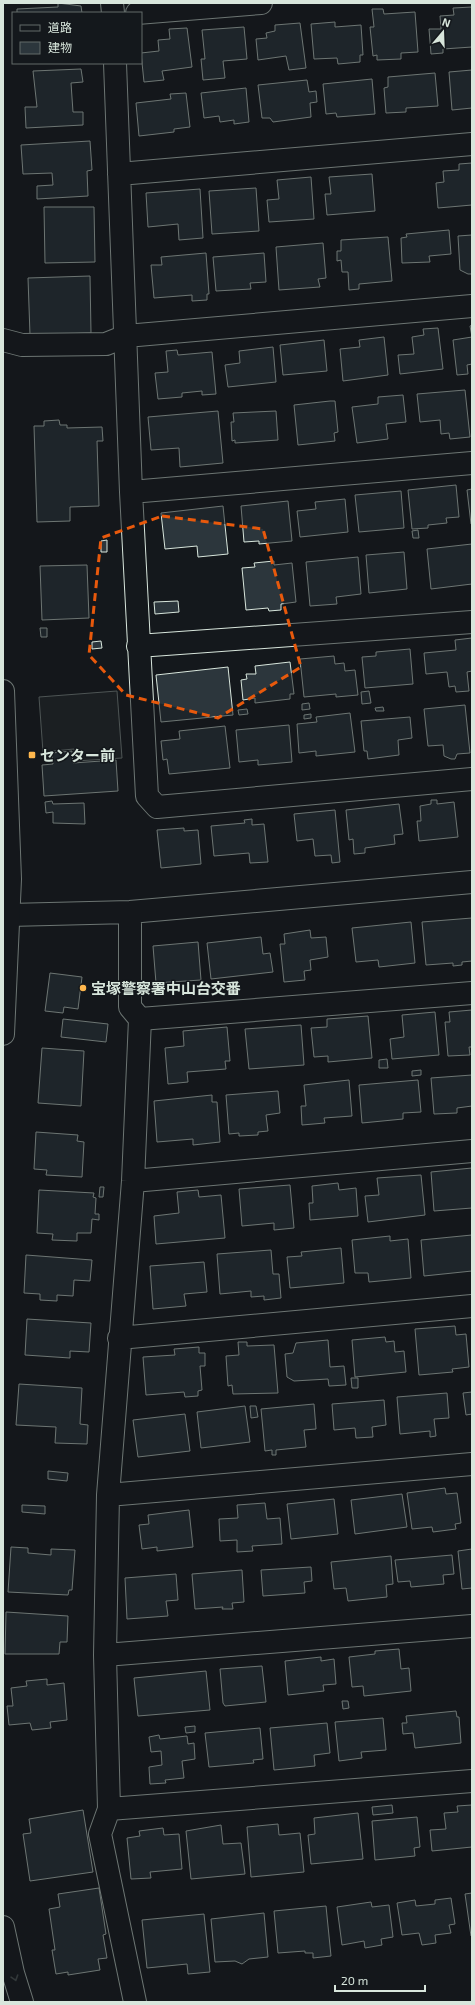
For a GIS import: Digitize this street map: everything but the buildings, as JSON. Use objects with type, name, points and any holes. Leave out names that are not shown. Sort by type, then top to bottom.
[{"type":"street","points":[[142,13],[261,3]]},
{"type":"street","points":[[115,64],[131,492],[147,796],[157,807],[472,779]]},
{"type":"street","points":[[119,174],[472,144]]},
{"type":"street","points":[[3,340],[22,345],[106,344],[126,336],[472,306]]},
{"type":"street","points":[[131,492],[472,463]]},
{"type":"street","points":[[138,646],[472,622]]},
{"type":"street","points":[[3,691],[10,879],[3,1034]]},
{"type":"street","points":[[9,915],[130,912],[472,882]]},
{"type":"street","points":[[130,912],[130,1007],[140,1019],[133,1181],[119,1338],[108,1495],[105,1655],[109,1809],[100,1834],[135,2002]]},
{"type":"street","points":[[140,1019],[472,993]]},
{"type":"street","points":[[133,1181],[472,1151]]},
{"type":"street","points":[[119,1338],[472,1306]]},
{"type":"street","points":[[108,1495],[472,1464]]},
{"type":"street","points":[[105,1655],[472,1626]]},
{"type":"street","points":[[109,1809],[472,1780]]},
{"type":"street","points":[[3,1927],[13,1973],[22,2002]]},
{"type":"highlighted area","points":[[162,516],[263,529],[301,667],[218,718],[126,695],[89,655],[101,538]]},
{"type":"shaded area","points":[[117,691],[122,758],[76,761],[74,749],[43,752],[39,697]]},
{"type":"place","name":"センター前","points":[[32,755]]},
{"type":"place","name":"宝塚警察署中山台交番","points":[[83,988]]}]
